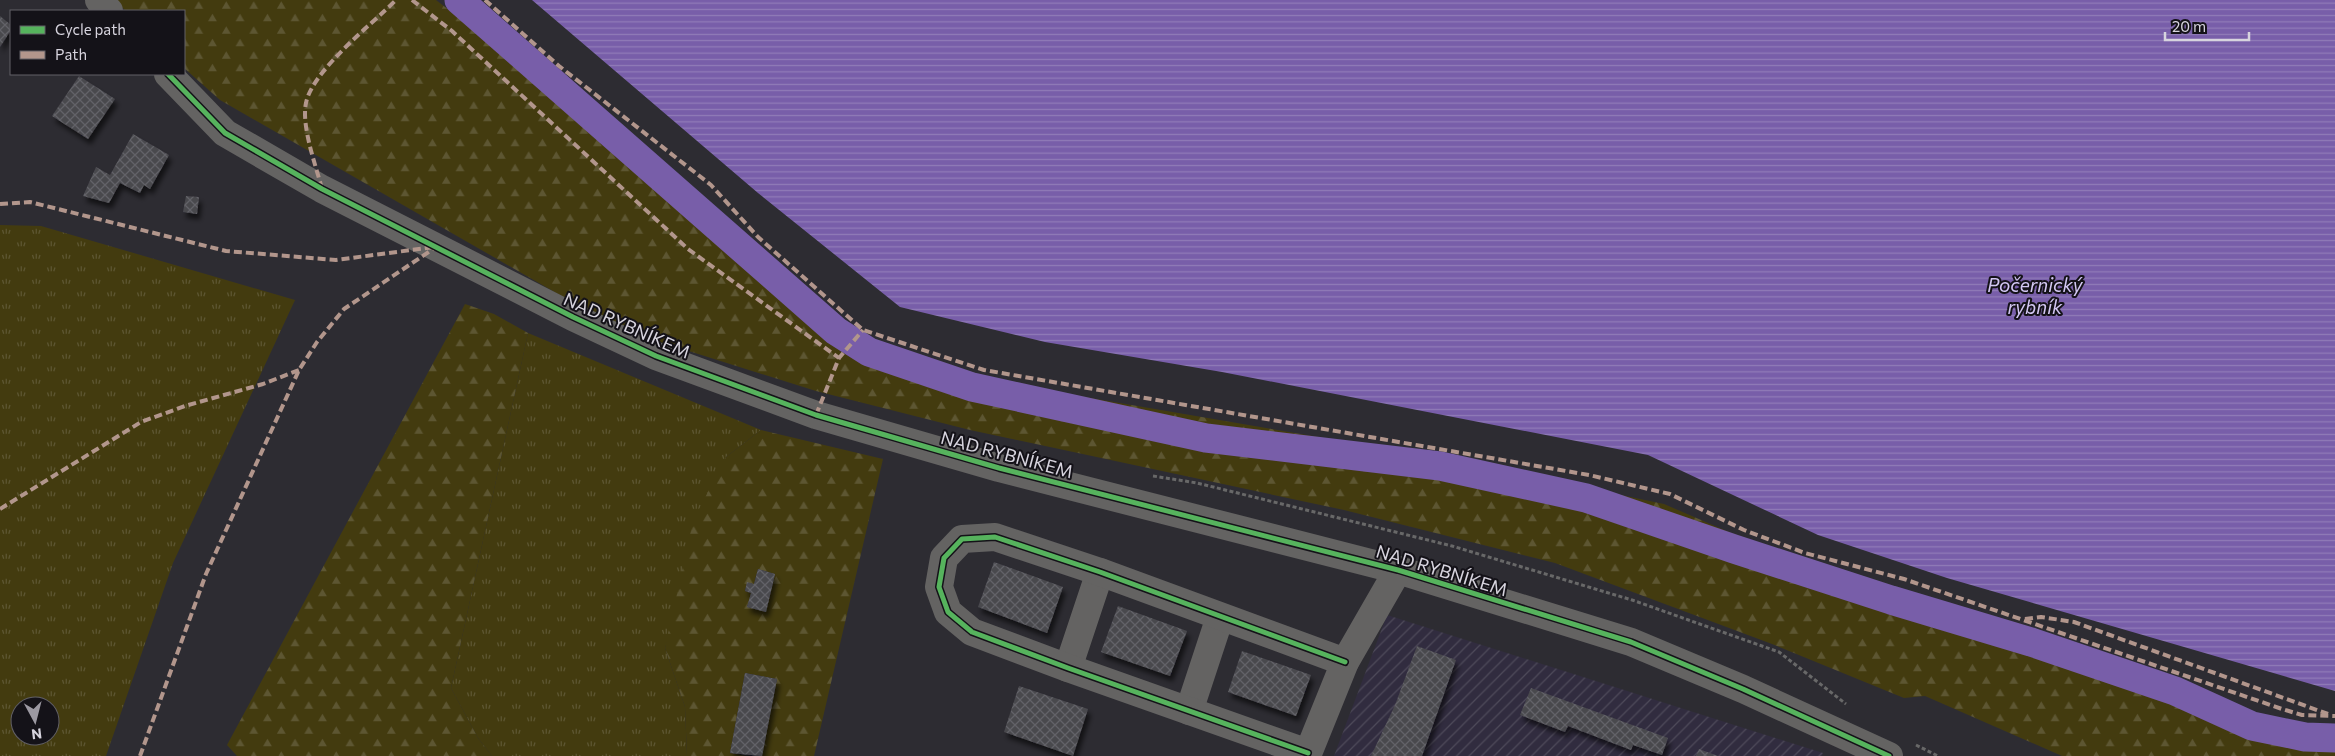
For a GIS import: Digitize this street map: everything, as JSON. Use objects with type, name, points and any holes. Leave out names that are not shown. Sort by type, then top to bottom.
[{"type":"street","points":[[99,0],[108,10]]},
{"type":"street","name":"NAD RYBNÍKEM","points":[[169,75],[225,133],[233,138],[322,189],[572,317],[656,356],[816,415],[999,468],[1398,570],[1631,642],[1743,689],[1889,756]]},
{"type":"street","points":[[1345,662],[1100,572],[995,537],[962,539],[944,558],[939,587],[948,612],[972,632],[1307,754],[1345,662],[1398,570]]},
{"type":"street","points":[[1068,668],[1100,572]]},
{"type":"street","points":[[1189,711],[1220,617]]},
{"type":"shaded area","points":[[1387,615],[1823,753],[1822,756],[1334,756]]},
{"type":"green space","points":[[114,0],[436,0],[636,155],[795,294],[869,344],[980,379],[1453,460],[1664,504],[1949,627],[2262,736],[2335,742],[2335,756],[2062,756],[1925,696],[1904,698],[1772,644],[1555,563],[1344,510],[970,430],[816,391],[619,329],[220,100],[185,69],[185,10],[125,10]]},
{"type":"green space","points":[[0,225],[41,226],[295,300],[173,563],[106,756],[0,756]]},
{"type":"green space","points":[[465,304],[494,314],[528,333],[451,688],[478,738],[492,756],[237,756],[227,745]]},
{"type":"green space","points":[[528,333],[761,430],[726,457],[665,648],[685,707],[687,756],[492,756],[478,738],[451,688]]},
{"type":"green space","points":[[761,430],[883,459],[814,756],[762,756],[777,679],[745,673],[730,753],[747,756],[687,756],[685,707],[665,648],[693,521],[726,457]],"holes":[[[758,569],[775,574],[766,612],[747,607],[751,593],[745,591],[747,583],[754,584]]]},
{"type":"water","name":"Počernický rybník","points":[[532,0],[2335,0],[2335,691],[1947,578],[1818,535],[1648,455],[1222,372],[1045,342],[900,307],[758,193]]},
{"type":"building","points":[[0,16],[10,24],[10,32],[0,47]]},
{"type":"building","points":[[79,76],[115,99],[88,139],[52,116]]},
{"type":"building","points":[[133,134],[169,155],[150,189],[144,185],[140,193],[120,183],[109,203],[83,196],[96,167],[110,175]]},
{"type":"building","points":[[186,196],[199,197],[197,214],[183,212]]},
{"type":"building","points":[[994,562],[1063,587],[1047,633],[978,607]]},
{"type":"building","points":[[758,569],[775,574],[766,612],[747,607],[751,593],[745,591],[747,582],[754,584]]},
{"type":"building","points":[[1118,606],[1187,631],[1170,676],[1101,652]]},
{"type":"building","points":[[1417,646],[1456,660],[1422,756],[1371,756],[1395,705]]},
{"type":"building","points":[[1242,651],[1311,675],[1296,716],[1228,692]]},
{"type":"building","points":[[745,673],[777,679],[762,756],[730,753]]},
{"type":"building","points":[[1019,686],[1088,709],[1073,756],[1004,732]]},
{"type":"building","points":[[1531,688],[1668,738],[1662,755],[1633,745],[1631,750],[1568,726],[1565,732],[1520,715]]},
{"type":"building","points":[[1699,749],[1718,756],[1696,756]]},
{"type":"waterway","points":[[459,0],[836,331],[869,352],[972,387],[1206,438],[1440,466],[1586,498],[1734,549],[1891,600],[2031,642],[2175,691],[2252,726],[2305,737],[2335,738]]},
{"type":"marked path","points":[[322,189],[307,134],[305,112],[311,90],[319,77],[344,48],[396,0]]},
{"type":"marked path","points":[[412,0],[452,31],[688,249],[839,358]]},
{"type":"marked path","points":[[485,0],[559,66],[711,185],[758,237],[863,330],[984,370],[1589,475],[1670,494],[1744,530],[1805,553],[1904,579],[2282,709],[2302,715],[2335,716]]},
{"type":"marked path","points":[[0,204],[30,202],[226,251],[336,260],[434,247]]},
{"type":"marked path","points":[[140,756],[206,574],[299,370],[317,342],[344,309],[436,247]]},
{"type":"marked path","points":[[816,415],[839,358],[863,330]]},
{"type":"marked path","points":[[0,509],[141,422],[185,406],[263,384],[299,370]]},
{"type":"marked path","points":[[2025,619],[2041,617],[2074,622],[2328,714]]},
{"type":"cycle path","points":[[169,75],[225,133],[322,189],[573,317],[656,356],[816,415],[999,468],[1398,570],[1631,642],[1743,689],[1889,756]]},
{"type":"cycle path","points":[[1308,753],[972,632],[948,612],[939,587],[944,558],[962,539],[995,537],[1100,572],[1345,662]]}]
